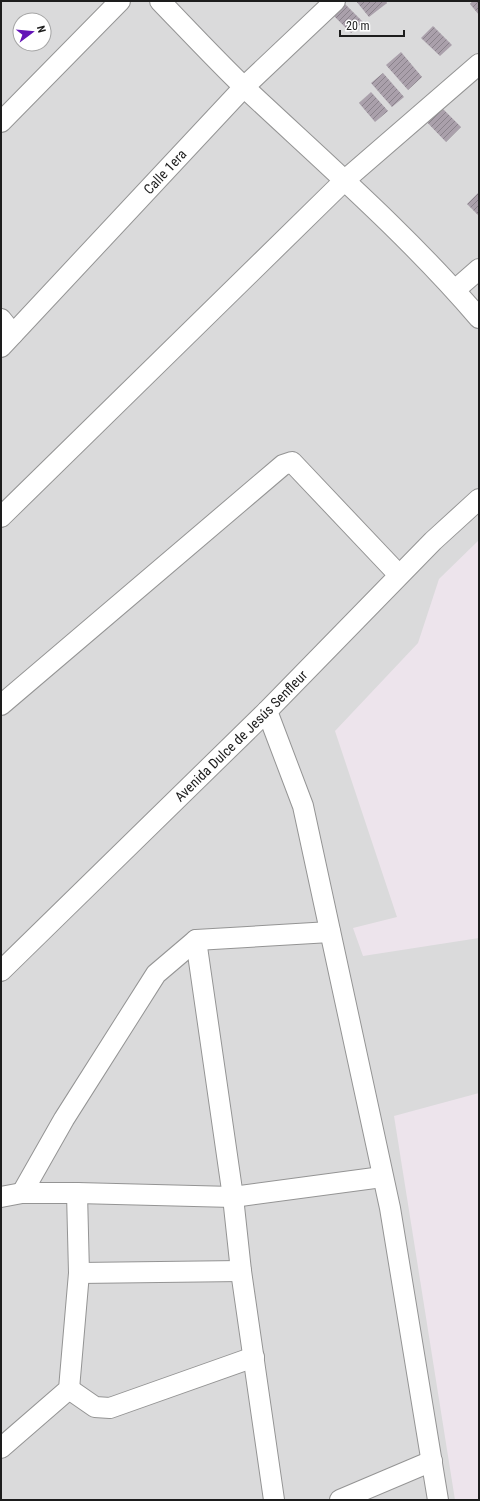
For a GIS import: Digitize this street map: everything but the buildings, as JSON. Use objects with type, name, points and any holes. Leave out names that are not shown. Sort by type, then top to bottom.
[{"type":"street","points":[[1,122],[120,1]]},
{"type":"street","points":[[160,1],[244,87],[345,180],[455,290],[479,318]]},
{"type":"street","name":"Calle 1era","points":[[7,341],[244,87],[335,1]]},
{"type":"street","points":[[1,517],[345,180],[479,64]]},
{"type":"street","points":[[455,290],[479,269]]},
{"type":"street","points":[[1,319],[7,341]]},
{"type":"street","points":[[1,705],[283,465],[292,462],[399,575]]},
{"type":"street","name":"Avenida Dulce de Jesús Senfleur","points":[[1,970],[267,711],[433,541],[479,499]]},
{"type":"street","points":[[267,711],[304,806],[382,1177],[390,1208],[438,1500]]},
{"type":"street","points":[[22,1193],[64,1119],[156,974],[196,940],[330,932]]},
{"type":"street","points":[[196,940],[274,1500]]},
{"type":"street","points":[[1,1197],[22,1193],[77,1193],[233,1197],[382,1177]]},
{"type":"street","points":[[1,1448],[69,1389],[79,1273],[77,1193]]},
{"type":"street","points":[[79,1273],[241,1271]]},
{"type":"street","points":[[69,1389],[95,1407],[110,1408],[254,1357]]},
{"type":"street","points":[[340,1500],[432,1462]]},
{"type":"shaded area","points":[[1,1],[479,1],[479,540],[439,579],[418,643],[335,731],[397,917],[353,928],[363,956],[479,938],[479,1093],[394,1116],[455,1500],[1,1500]]}]
